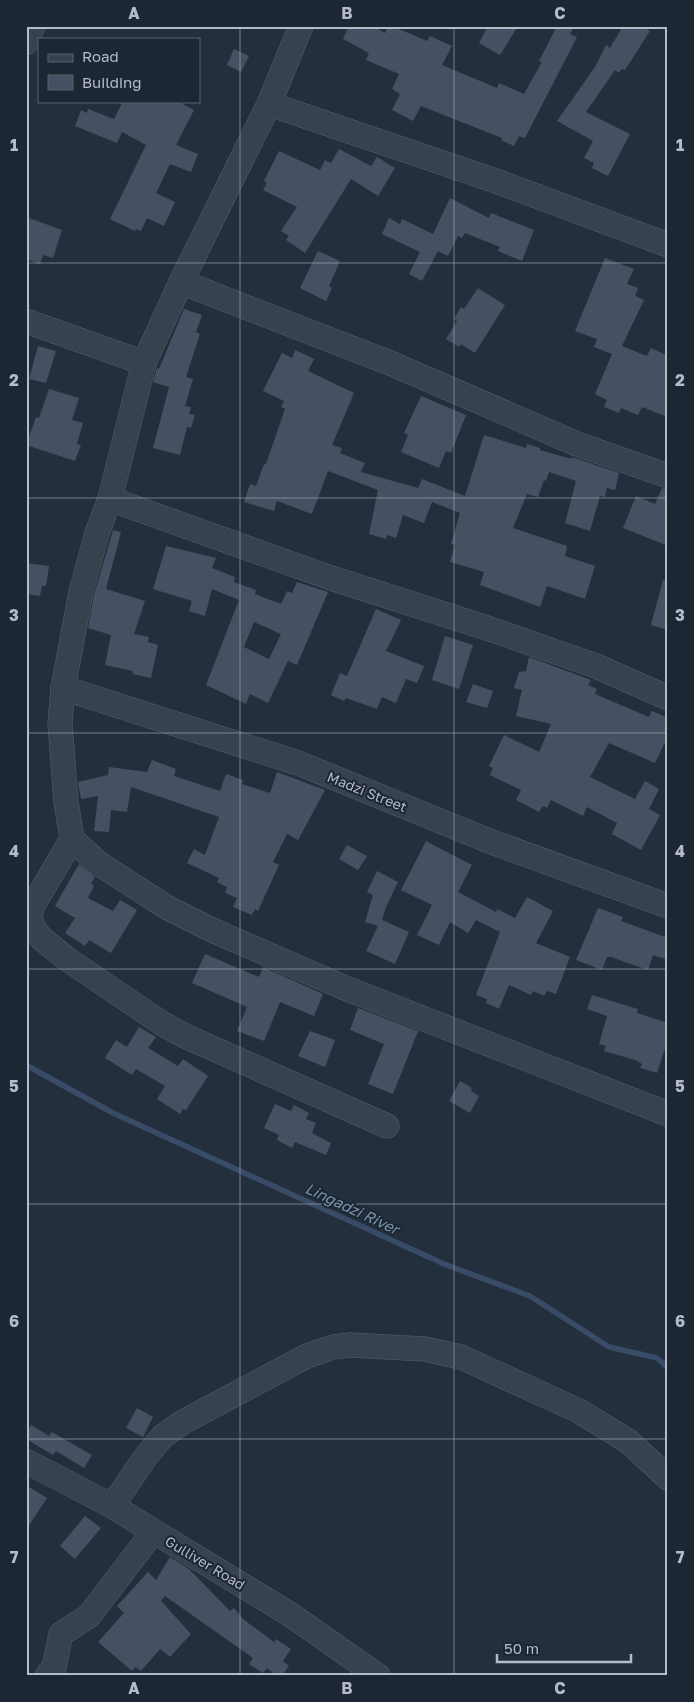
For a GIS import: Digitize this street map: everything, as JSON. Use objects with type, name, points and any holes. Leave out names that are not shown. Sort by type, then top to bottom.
[{"type":"street","points":[[26,43],[34,26]]},
{"type":"street","points":[[301,26],[269,104],[181,282],[144,363],[110,498],[97,533],[81,592],[63,688],[60,723],[66,802],[72,839],[98,863],[168,908],[212,930],[345,988],[668,1114]]},
{"type":"street","points":[[269,104],[487,178],[668,245]]},
{"type":"street","points":[[181,282],[390,363],[577,444],[668,476]]},
{"type":"street","points":[[26,321],[144,363]]},
{"type":"street","points":[[110,498],[331,578],[487,628],[596,666],[668,698]]},
{"type":"street","name":"Madzi Street","points":[[63,688],[298,763],[489,841],[668,906]]},
{"type":"street","points":[[72,839],[32,907],[30,918],[33,928],[41,938],[67,959],[185,1036],[387,1126]]},
{"type":"street","points":[[112,1506],[146,1454],[163,1436],[183,1422],[307,1356],[333,1347],[350,1345],[425,1349],[460,1357],[580,1411],[628,1441],[668,1478]]},
{"type":"street","name":"Gulliver Road","points":[[26,1461],[112,1506],[291,1615],[378,1676]]},
{"type":"street","points":[[47,1676],[54,1667],[61,1634],[89,1616],[153,1532]]},
{"type":"building","points":[[349,26],[373,26],[385,33],[388,26],[392,26],[427,41],[430,36],[452,46],[442,65],[497,88],[499,83],[524,94],[542,62],[539,61],[557,26],[574,26],[570,34],[577,37],[525,138],[519,136],[514,146],[501,140],[502,138],[421,106],[413,121],[392,110],[400,94],[392,89],[399,74],[366,60],[369,53],[343,39]]},
{"type":"building","points":[[488,26],[518,26],[500,55],[479,43]]},
{"type":"building","points":[[623,26],[641,26],[650,31],[625,70],[622,69],[619,73],[615,70],[586,112],[630,134],[608,176],[592,168],[594,163],[584,158],[593,141],[557,121],[595,67],[606,45],[610,48]]},
{"type":"building","points":[[234,49],[249,56],[241,72],[227,65]]},
{"type":"building","points":[[122,102],[179,102],[194,110],[176,145],[198,154],[191,172],[170,164],[156,193],[175,202],[164,226],[147,218],[141,231],[136,229],[135,231],[110,219],[146,145],[122,132],[117,143],[75,126],[81,110],[87,113],[88,109],[114,119]]},
{"type":"building","points":[[339,149],[371,166],[377,157],[395,168],[378,196],[351,179],[305,253],[286,240],[289,236],[281,231],[297,207],[263,190],[267,183],[264,181],[279,151],[320,170],[325,160],[331,163]]},
{"type":"building","points":[[450,198],[489,218],[491,213],[534,230],[522,261],[498,251],[500,247],[465,233],[462,238],[458,236],[448,256],[438,251],[422,281],[409,274],[420,252],[382,234],[389,218],[400,224],[402,219],[433,234]]},
{"type":"building","points":[[26,217],[62,230],[53,258],[43,255],[40,264],[26,259]]},
{"type":"building","points":[[318,251],[340,261],[329,286],[332,288],[326,301],[300,288]]},
{"type":"building","points":[[605,258],[634,269],[627,284],[638,288],[635,296],[644,300],[622,346],[647,356],[651,348],[668,356],[668,417],[642,407],[638,415],[621,408],[619,413],[604,407],[607,400],[595,394],[612,354],[594,347],[597,339],[575,331]]},
{"type":"building","points":[[478,288],[505,305],[475,353],[461,344],[459,347],[446,339],[457,321],[454,319],[461,307],[464,309]]},
{"type":"building","points":[[184,309],[202,315],[196,332],[200,334],[186,377],[193,379],[185,406],[191,407],[189,414],[195,415],[191,428],[187,427],[180,455],[153,448],[169,387],[153,382],[157,368],[159,369]]},
{"type":"building","points":[[38,346],[56,351],[46,383],[29,379]]},
{"type":"building","points":[[295,350],[314,359],[308,371],[354,393],[332,445],[342,448],[340,453],[365,463],[361,472],[418,488],[422,479],[465,496],[484,435],[526,448],[527,444],[540,448],[540,450],[571,459],[572,457],[619,473],[615,490],[607,488],[605,497],[600,496],[590,531],[565,523],[576,481],[549,472],[538,497],[527,494],[513,528],[567,546],[565,556],[595,566],[585,599],[547,586],[540,607],[480,585],[484,572],[450,562],[455,545],[451,544],[460,513],[432,502],[424,523],[403,515],[396,538],[387,535],[386,539],[369,534],[378,490],[328,471],[312,514],[277,501],[274,511],[244,502],[250,484],[256,486],[264,464],[266,464],[285,409],[281,407],[284,401],[263,391],[282,353],[292,358]]},
{"type":"building","points":[[49,389],[79,398],[72,420],[83,423],[77,444],[81,445],[75,461],[26,445],[36,417],[39,418]]},
{"type":"building","points":[[421,396],[466,415],[451,453],[446,451],[439,468],[401,452],[408,435],[404,433]]},
{"type":"building","points":[[662,488],[668,489],[668,546],[623,528],[636,496],[655,504]]},
{"type":"building","points":[[113,530],[121,532],[106,589],[145,601],[134,634],[149,637],[148,642],[158,645],[151,678],[133,674],[133,671],[105,665],[111,635],[88,628],[94,595]]},
{"type":"building","points":[[166,546],[216,558],[212,568],[235,577],[234,582],[256,590],[255,594],[281,604],[287,591],[292,593],[297,582],[328,592],[297,665],[288,661],[268,703],[250,694],[246,704],[206,685],[239,600],[212,589],[205,616],[189,611],[192,601],[153,589]],"holes":[[[254,622],[281,634],[269,659],[244,647]]]},
{"type":"building","points":[[26,563],[49,566],[46,586],[42,586],[40,596],[26,594]]},
{"type":"building","points":[[663,580],[668,581],[668,630],[651,625]]},
{"type":"building","points":[[376,609],[401,620],[386,651],[424,666],[417,683],[406,679],[396,703],[382,697],[377,709],[346,698],[344,701],[331,695],[340,673],[347,676]]},
{"type":"building","points":[[445,636],[473,645],[459,689],[432,680]]},
{"type":"building","points":[[529,657],[591,680],[588,685],[597,689],[595,694],[649,717],[652,711],[668,718],[668,736],[655,763],[609,743],[590,777],[635,799],[645,781],[659,789],[649,809],[660,815],[641,850],[612,834],[617,823],[587,807],[583,816],[551,800],[547,808],[543,806],[539,812],[516,800],[521,790],[490,775],[493,768],[489,766],[504,735],[539,752],[551,724],[516,716],[522,690],[514,688],[519,672],[526,671]]},
{"type":"building","points":[[473,684],[493,691],[487,708],[466,702]]},
{"type":"building","points":[[152,760],[176,769],[174,776],[220,791],[226,774],[243,780],[242,784],[270,793],[277,772],[325,790],[298,840],[287,834],[273,862],[279,865],[258,911],[255,909],[252,915],[233,907],[237,898],[225,893],[227,887],[217,882],[219,878],[187,863],[194,849],[205,855],[219,817],[131,787],[127,812],[111,810],[109,832],[94,831],[98,796],[81,799],[78,782],[108,775],[109,767],[147,772]]},
{"type":"building","points":[[426,841],[472,865],[458,892],[496,912],[497,909],[515,918],[527,897],[553,911],[536,943],[570,957],[556,994],[547,991],[544,996],[533,991],[531,995],[509,985],[499,1009],[486,1003],[487,999],[476,995],[500,932],[476,920],[468,933],[450,922],[439,945],[417,935],[432,905],[401,890]]},
{"type":"building","points":[[347,845],[367,856],[358,870],[339,859]]},
{"type":"building","points":[[79,864],[95,877],[91,884],[94,886],[88,898],[113,911],[120,900],[137,910],[111,953],[89,940],[85,946],[65,933],[75,918],[55,906]]},
{"type":"building","points":[[377,871],[398,882],[382,920],[409,932],[395,964],[366,951],[378,926],[365,922],[373,895],[367,892]]},
{"type":"building","points":[[598,908],[623,917],[621,921],[668,938],[668,960],[653,955],[648,970],[607,957],[602,970],[576,960]]},
{"type":"building","points":[[205,954],[259,977],[263,967],[323,994],[314,1016],[280,1002],[264,1041],[237,1031],[247,1007],[192,983]]},
{"type":"building","points":[[592,995],[638,1009],[637,1013],[668,1023],[668,1039],[657,1073],[640,1068],[642,1064],[635,1060],[604,1051],[606,1046],[599,1044],[607,1016],[587,1009]]},
{"type":"building","points":[[358,1008],[418,1031],[393,1094],[368,1084],[384,1044],[350,1030]]},
{"type":"building","points":[[139,1027],[156,1037],[148,1048],[178,1066],[183,1059],[208,1076],[186,1110],[183,1109],[180,1114],[157,1099],[165,1086],[136,1069],[132,1075],[105,1058],[116,1040],[127,1047]]},
{"type":"building","points":[[310,1031],[335,1040],[325,1067],[298,1056]]},
{"type":"building","points":[[460,1081],[472,1088],[471,1091],[479,1096],[470,1113],[449,1101]]},
{"type":"building","points":[[275,1104],[291,1111],[294,1105],[309,1113],[306,1119],[316,1123],[312,1133],[331,1143],[326,1155],[295,1142],[292,1148],[277,1140],[279,1135],[264,1128]]},
{"type":"building","points":[[137,1408],[153,1417],[143,1437],[126,1428]]},
{"type":"building","points":[[31,1425],[49,1436],[52,1432],[92,1455],[84,1468],[56,1451],[53,1455],[26,1439],[26,1433]]},
{"type":"building","points":[[26,1485],[47,1498],[26,1530]]},
{"type":"building","points":[[85,1516],[101,1528],[75,1559],[60,1546]]},
{"type":"building","points":[[170,1557],[189,1569],[230,1611],[234,1608],[243,1619],[274,1642],[276,1639],[291,1649],[283,1661],[289,1666],[282,1676],[277,1676],[267,1668],[263,1673],[249,1664],[253,1658],[165,1596],[161,1601],[191,1634],[170,1657],[160,1649],[141,1671],[135,1667],[132,1671],[98,1642],[124,1613],[117,1606],[148,1572],[156,1580]]},
{"type":"waterway","name":"Lingadzi River","points":[[26,1065],[113,1113],[444,1264],[530,1296],[609,1347],[657,1358],[668,1368]]}]
